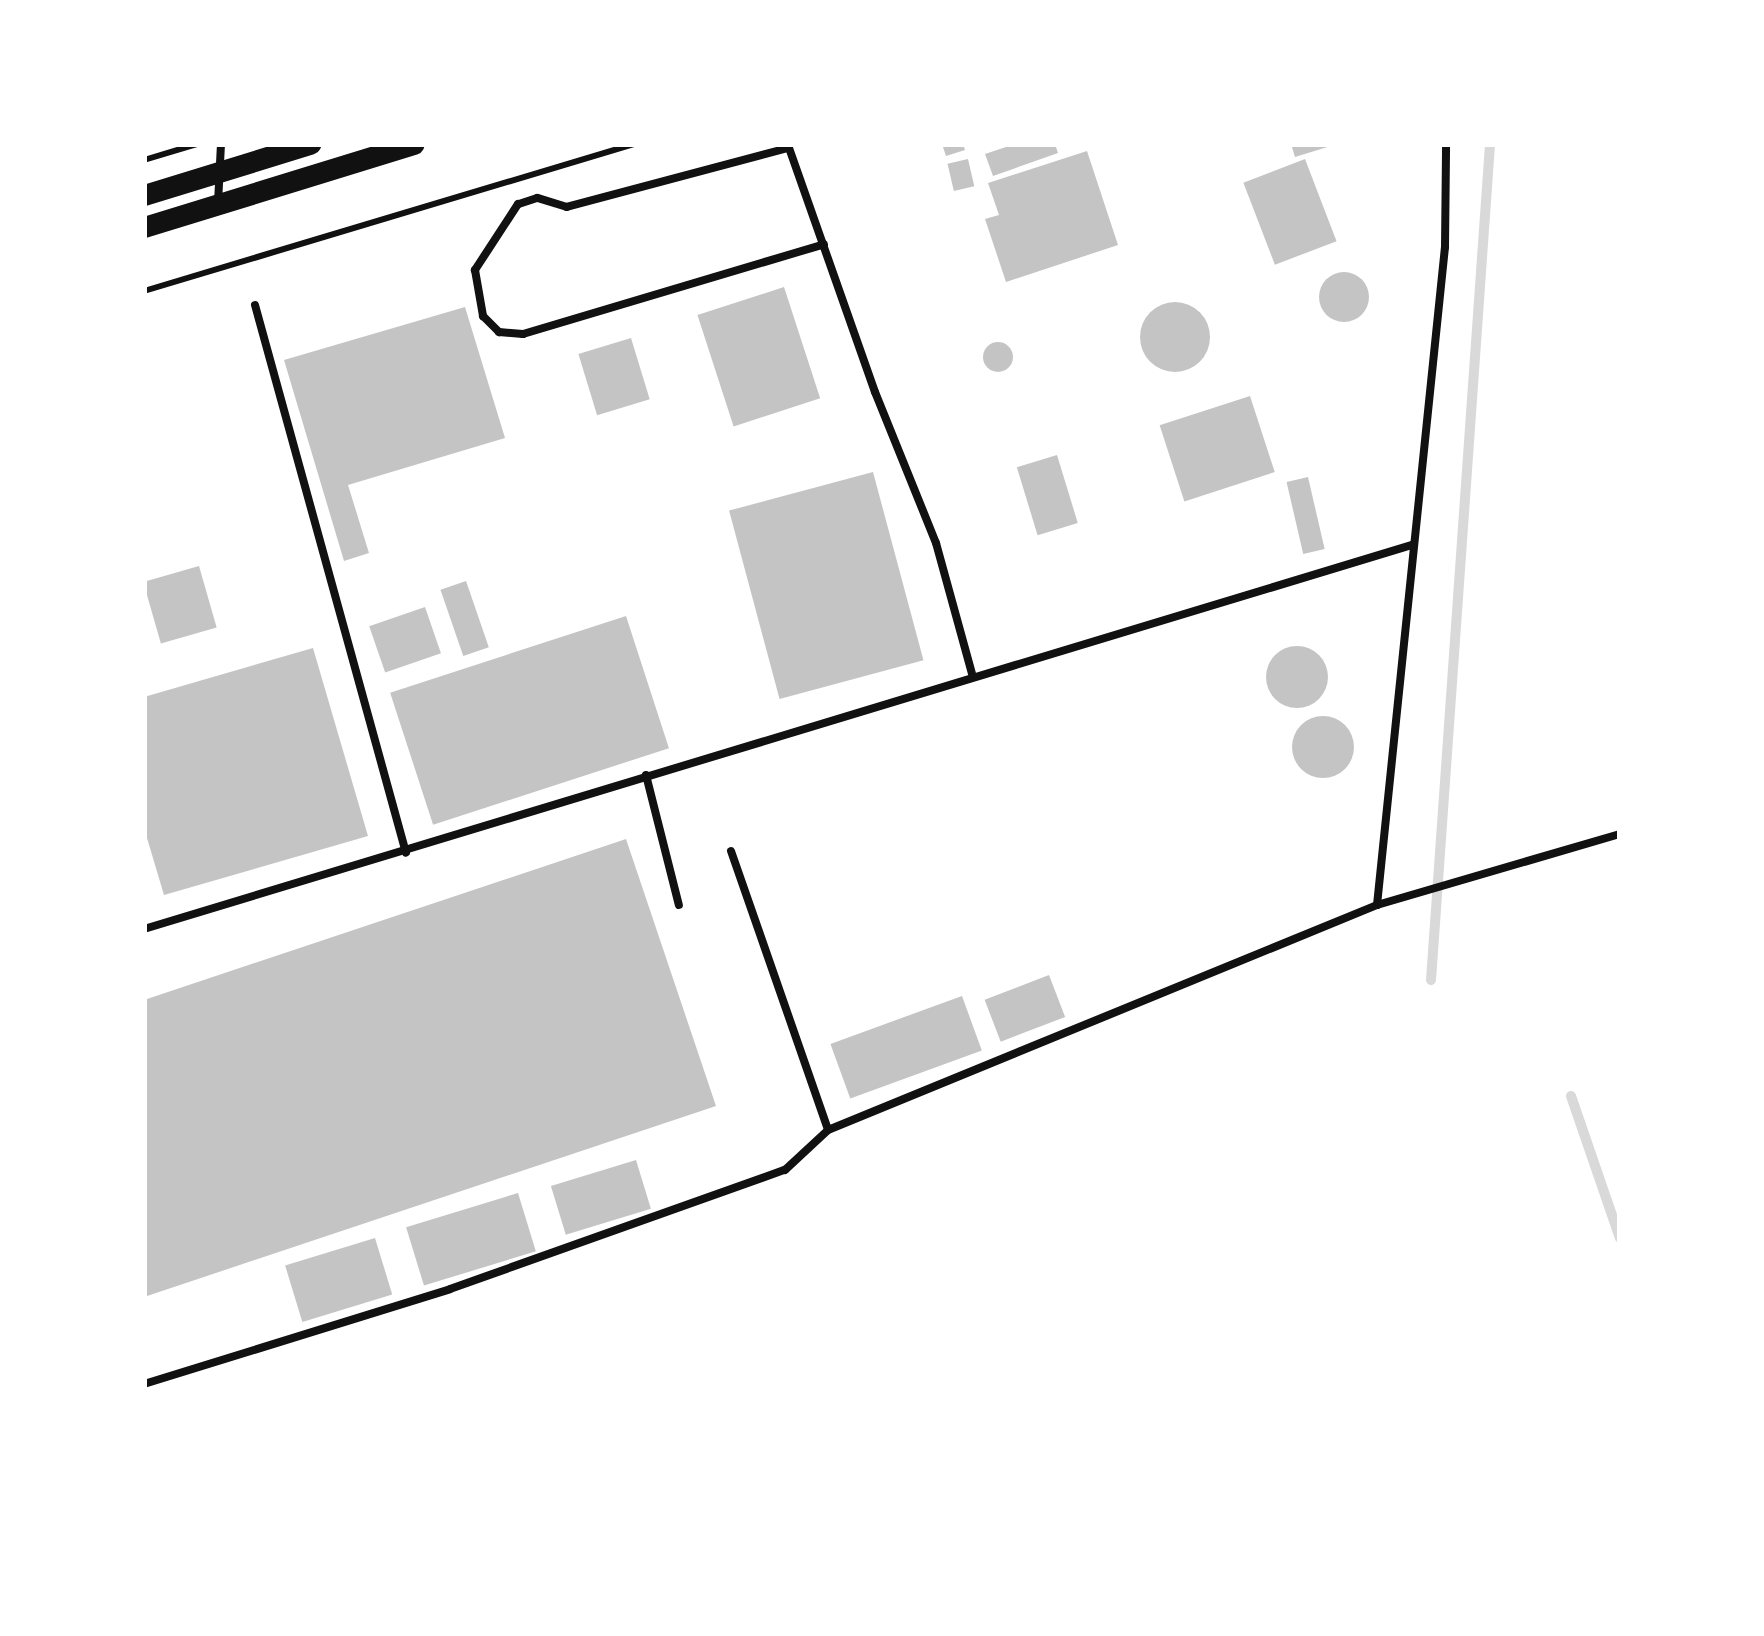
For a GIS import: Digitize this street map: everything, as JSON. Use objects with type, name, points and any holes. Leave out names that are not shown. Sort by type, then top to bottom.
[{"type":"main road","points":[[144,195],[310,144]]},
{"type":"main road","points":[[144,227],[414,144]]},
{"type":"lane","points":[[218,204],[221,144]]},
{"type":"lane","points":[[1377,905],[1445,247],[1446,144]]},
{"type":"lane","points":[[824,244],[523,334],[499,332],[483,316],[475,270],[518,204],[537,198],[567,207],[788,146],[936,543],[972,674]]},
{"type":"lane","points":[[255,304],[406,853]]},
{"type":"lane","points":[[144,929],[406,853],[972,674],[1412,545]]},
{"type":"lane","points":[[646,775],[679,904]]},
{"type":"lane","points":[[144,1384],[450,1289],[785,1170],[828,1130],[1377,905],[1473,873],[1620,834]]},
{"type":"lane","points":[[731,851],[828,1130]]},
{"type":"path","points":[[144,160],[197,144]]},
{"type":"path","points":[[144,291],[634,144]]},
{"type":"building","points":[[942,144],[963,144],[965,150],[946,156]]},
{"type":"building","points":[[1015,144],[1055,144],[1058,153],[993,176],[985,154]]},
{"type":"building","points":[[1291,144],[1334,144],[1334,145],[1295,157]]},
{"type":"building","points":[[1087,151],[1118,245],[1006,282],[985,219],[999,215],[988,183]]},
{"type":"building","points":[[968,159],[974,186],[954,191],[948,164]]},
{"type":"building","points":[[1305,159],[1337,241],[1275,265],[1243,183]]},
{"type":"building","points":[[1344,272],[1362,279],[1369,297],[1362,315],[1344,322],[1326,315],[1319,297],[1326,279]]},
{"type":"building","points":[[784,287],[820,398],[734,426],[697,315]]},
{"type":"building","points":[[1175,302],[1200,312],[1210,337],[1200,362],[1175,372],[1150,362],[1140,337],[1150,312]]},
{"type":"building","points":[[465,307],[505,438],[348,485],[369,553],[344,561],[284,360]]},
{"type":"building","points":[[631,338],[650,399],[597,415],[578,354]]},
{"type":"building","points":[[998,342],[1009,346],[1013,357],[1009,368],[998,372],[987,368],[983,357],[987,346]]},
{"type":"building","points":[[1250,396],[1275,472],[1184,501],[1160,425]]},
{"type":"building","points":[[1057,455],[1078,523],[1038,535],[1017,467]]},
{"type":"building","points":[[873,472],[923,660],[780,699],[729,511]]},
{"type":"building","points":[[1308,477],[1325,549],[1303,554],[1287,482]]},
{"type":"building","points":[[199,566],[217,628],[161,644],[144,582]]},
{"type":"building","points":[[466,581],[489,647],[463,656],[440,590]]},
{"type":"building","points":[[425,607],[441,653],[385,673],[369,626]]},
{"type":"building","points":[[626,616],[669,748],[433,825],[390,693]]},
{"type":"building","points":[[1297,646],[1319,655],[1328,677],[1319,699],[1297,708],[1275,699],[1266,677],[1275,655]]},
{"type":"building","points":[[313,648],[368,836],[164,895],[144,828],[144,697]]},
{"type":"building","points":[[1323,716],[1345,725],[1354,747],[1345,769],[1323,778],[1301,769],[1292,747],[1301,725]]},
{"type":"building","points":[[626,839],[716,1106],[144,1297],[144,1000]]},
{"type":"building","points":[[1049,975],[1065,1017],[1001,1042],[985,1000]]},
{"type":"building","points":[[962,996],[982,1051],[850,1098],[830,1044]]},
{"type":"building","points":[[636,1160],[651,1209],[566,1235],[551,1186]]},
{"type":"building","points":[[518,1193],[536,1251],[424,1286],[406,1227]]},
{"type":"building","points":[[375,1238],[392,1294],[302,1322],[285,1265]]},
{"type":"waterway","points":[[1431,980],[1490,144]]},
{"type":"waterway","points":[[1571,1096],[1620,1238]]}]
